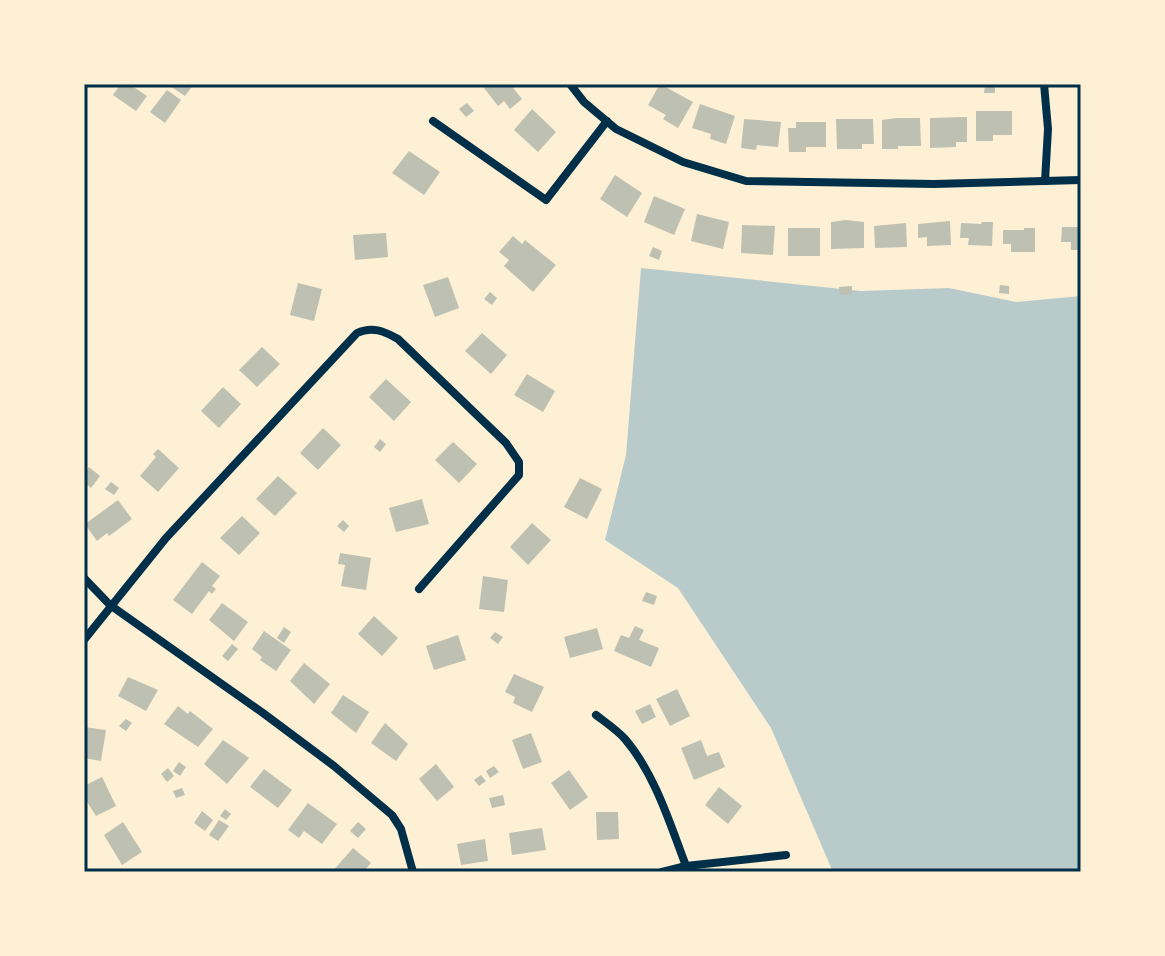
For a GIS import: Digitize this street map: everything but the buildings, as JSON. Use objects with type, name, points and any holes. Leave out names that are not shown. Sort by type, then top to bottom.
[{"type":"street","points":[[570,84],[584,102],[616,129],[683,162],[746,181],[934,184],[1081,180]]},
{"type":"street","points":[[1044,84],[1048,129],[1045,181]]},
{"type":"street","points":[[433,121],[546,200],[607,121]]},
{"type":"street","points":[[84,640],[166,538],[357,333],[365,330],[375,330],[398,339],[506,443],[519,462],[519,475],[419,589]]},
{"type":"street","points":[[84,578],[110,605],[263,713],[334,766],[392,815],[401,829],[413,872]]},
{"type":"street","points":[[596,715],[624,739],[640,760],[686,866]]},
{"type":"street","points":[[662,872],[686,866],[786,855]]},
{"type":"shaded area","points":[[641,268],[861,291],[949,288],[1016,302],[1081,296],[1081,872],[833,872],[771,728],[678,588],[605,540],[626,455]]}]
